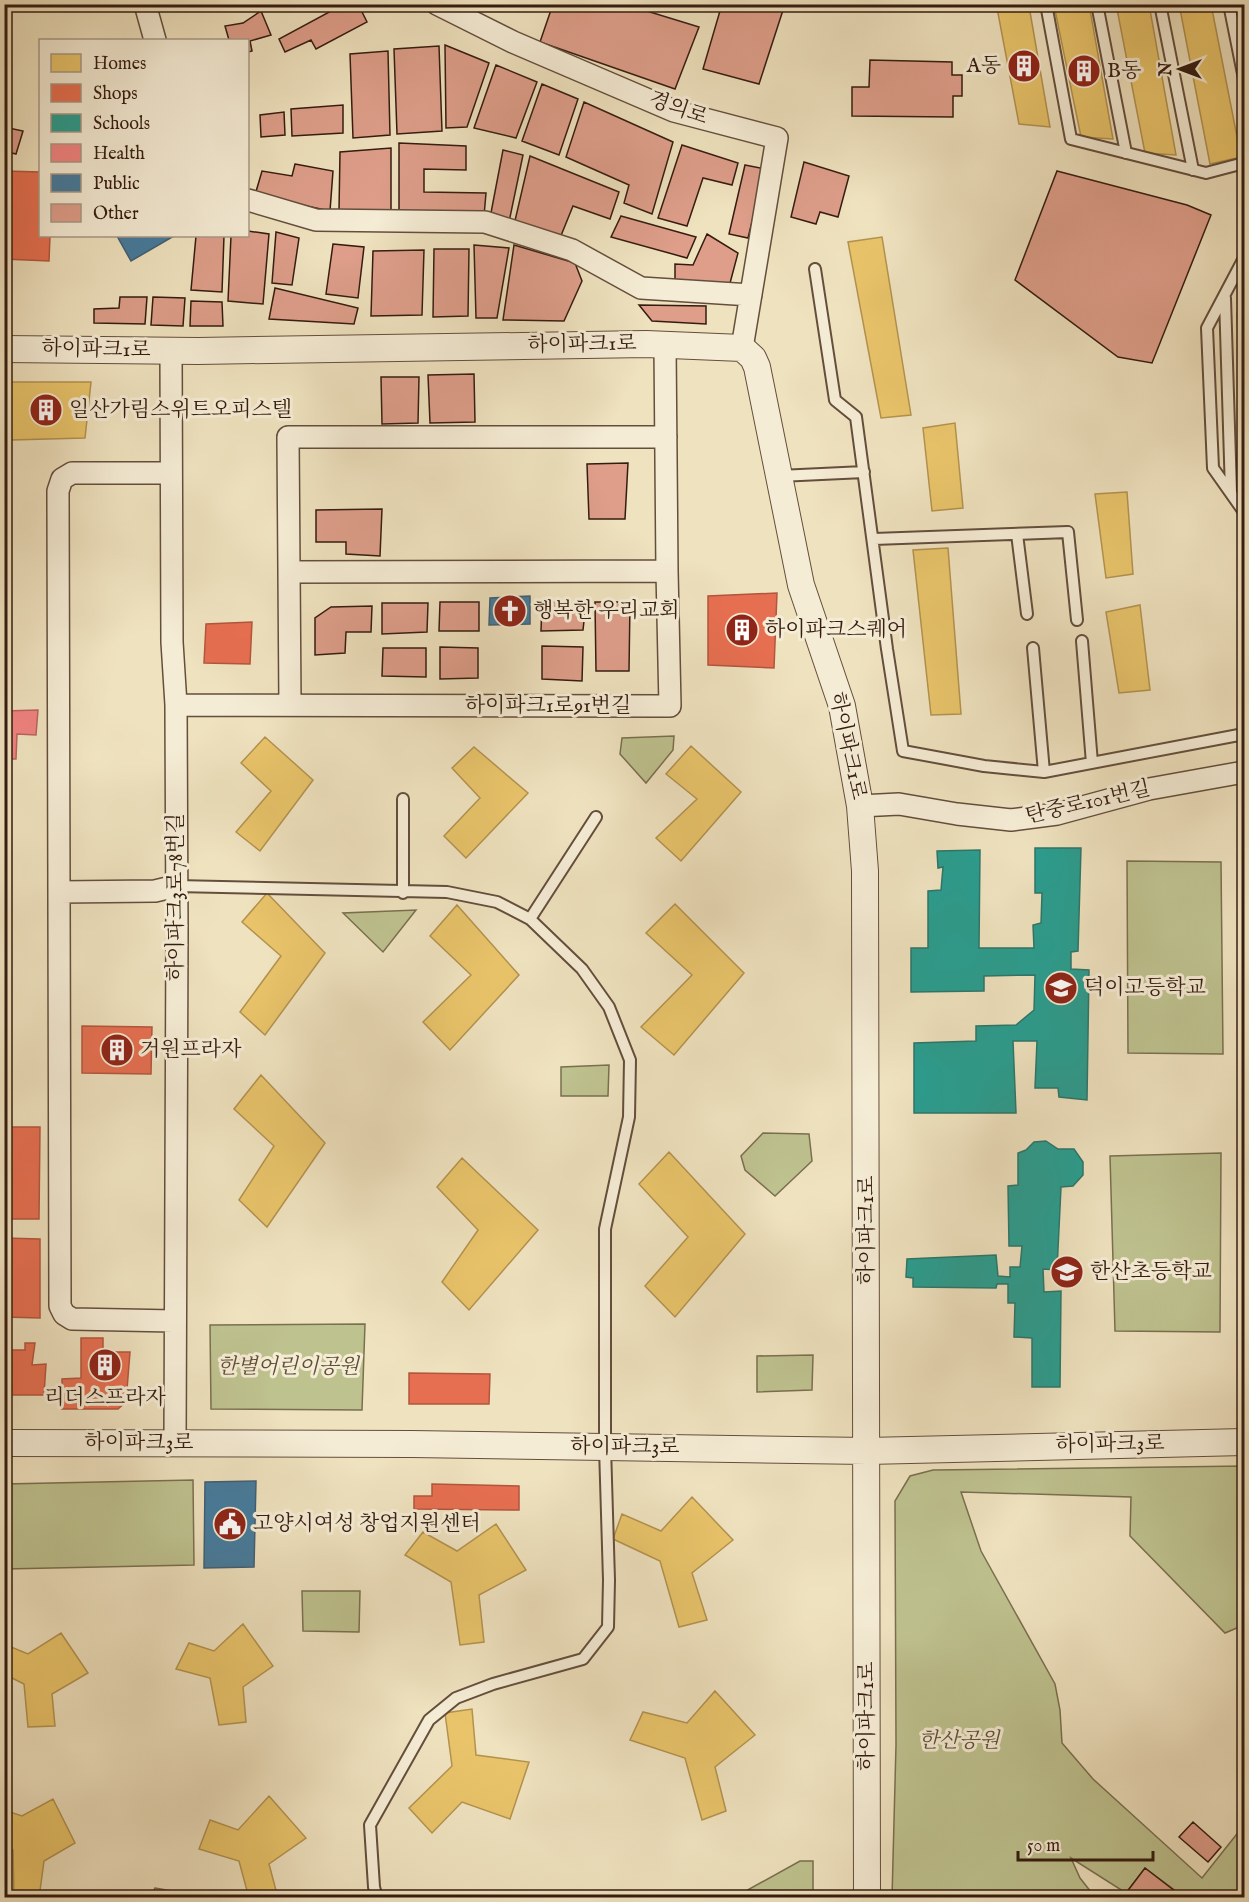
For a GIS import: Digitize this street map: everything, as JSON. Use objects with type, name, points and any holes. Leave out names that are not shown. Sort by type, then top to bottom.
[{"type":"street","points":[[146,4],[155,39]]},
{"type":"street","name":"경의로","points":[[437,4],[513,42],[674,111],[777,138],[742,348]]},
{"type":"street","points":[[249,200],[316,220],[485,222],[572,250],[641,288],[751,295]]},
{"type":"street","name":"하이파크1로","points":[[4,349],[171,351],[665,345],[742,348],[753,358],[757,367],[801,585],[842,706],[860,806],[865,882],[867,1898]]},
{"type":"street","name":"하이파크1로91번길","points":[[176,705],[670,706],[665,345]]},
{"type":"street","name":"하이파크3로78번길","points":[[171,351],[172,642],[176,705],[175,1443]]},
{"type":"street","points":[[290,705],[288,437],[666,437]]},
{"type":"street","points":[[171,473],[72,473],[62,479],[58,490],[60,1306],[64,1314],[72,1319],[174,1321]]},
{"type":"street","points":[[289,572],[667,571]]},
{"type":"street","name":"탄중로101번길","points":[[860,806],[898,804],[1011,820],[1057,814],[1149,789],[1245,772]]},
{"type":"street","points":[[60,892],[155,891],[176,886]]},
{"type":"street","name":"하이파크3로","points":[[4,1443],[867,1451],[1245,1442]]},
{"type":"lane","points":[[1046,4],[1071,139],[1206,173],[1245,163]]},
{"type":"lane","points":[[1097,4],[1126,153]]},
{"type":"lane","points":[[1160,4],[1193,170]]},
{"type":"lane","points":[[1229,4],[1245,79]]},
{"type":"lane","points":[[1245,258],[1207,328],[1214,468],[1245,512]]},
{"type":"lane","points":[[815,269],[835,400],[856,417],[903,751],[984,766],[1044,772],[1245,734]]},
{"type":"lane","points":[[1225,295],[1231,493]]},
{"type":"lane","points":[[779,476],[864,472]]},
{"type":"lane","points":[[874,539],[1068,532],[1077,620]]},
{"type":"lane","points":[[1017,534],[1027,614]]},
{"type":"lane","points":[[1082,641],[1092,763]]},
{"type":"lane","points":[[1033,648],[1044,772]]},
{"type":"lane","points":[[403,799],[403,893]]},
{"type":"lane","points":[[530,919],[596,817]]},
{"type":"lane","points":[[176,886],[403,893],[447,892],[497,902],[530,919],[582,969],[609,1007],[630,1060],[629,1117],[604,1229],[608,1627],[583,1659],[493,1684],[456,1698],[429,1720],[370,1825],[374,1887],[377,1898]]},
{"type":"green space","points":[[674,736],[673,750],[646,783],[620,754],[622,738]]},
{"type":"green space","points":[[1127,861],[1221,862],[1223,1054],[1128,1053]]},
{"type":"green space","points":[[416,910],[383,952],[343,913]]},
{"type":"green space","points":[[609,1065],[608,1096],[561,1096],[561,1067]]},
{"type":"green space","points":[[763,1133],[809,1134],[812,1161],[775,1196],[745,1170],[741,1156]]},
{"type":"green space","points":[[1221,1153],[1220,1332],[1115,1331],[1110,1156]]},
{"type":"green space","name":"한별어린이공원","points":[[365,1324],[362,1410],[211,1409],[210,1325]]},
{"type":"green space","points":[[813,1355],[812,1390],[757,1392],[757,1356]]},
{"type":"green space","name":"한산공원","points":[[1244,1466],[1244,1625],[1225,1633],[1130,1536],[1131,1497],[961,1492],[981,1551],[1055,1684],[1060,1710],[1062,1743],[1093,1779],[1202,1878],[1244,1825],[1244,1897],[1184,1897],[1145,1868],[1126,1893],[1071,1858],[1080,1878],[1095,1897],[892,1898],[896,1745],[895,1501],[910,1476],[933,1470]]},
{"type":"green space","points":[[193,1480],[194,1565],[5,1569],[5,1484]]},
{"type":"green space","points":[[302,1591],[360,1591],[359,1632],[303,1631]]},
{"type":"green space","points":[[800,1861],[813,1861],[813,1897],[744,1897],[744,1892]]},
{"type":"green space","points":[[155,1888],[206,1897],[150,1897]]},
{"type":"building: Homes","name":"B동","points":[[1089,4],[1113,139],[1081,137],[1054,5]]},
{"type":"building: Homes","points":[[1116,4],[1149,4],[1176,155],[1145,153]]},
{"type":"building: Homes","points":[[1179,4],[1211,4],[1241,157],[1210,164]]},
{"type":"building: Homes","points":[[1240,4],[1244,4],[1244,31]]},
{"type":"building: Homes","name":"A동","points":[[1029,6],[1050,127],[1019,124],[997,8]]},
{"type":"building: Homes","points":[[882,237],[911,415],[881,418],[848,242]]},
{"type":"building: Homes","points":[[1237,313],[1244,313],[1244,443],[1242,443]]},
{"type":"building: Homes","name":"일산가림스위트오피스텔","points":[[4,382],[91,382],[85,438],[11,440],[8,486],[4,486]]},
{"type":"building: Homes","points":[[955,423],[963,508],[932,511],[923,428]]},
{"type":"building: Homes","points":[[1127,492],[1133,574],[1106,578],[1095,494]]},
{"type":"building: Homes","points":[[948,548],[961,714],[931,715],[913,550]]},
{"type":"building: Homes","points":[[1140,605],[1150,690],[1119,693],[1106,612]]},
{"type":"building: Homes","points":[[265,737],[313,780],[260,851],[236,832],[271,791],[241,763]]},
{"type":"building: Homes","points":[[691,746],[741,792],[681,861],[656,838],[697,799],[666,774]]},
{"type":"building: Homes","points":[[474,747],[528,793],[466,858],[444,836],[480,798],[452,768]]},
{"type":"building: Homes","points":[[267,893],[325,953],[265,1035],[240,1012],[281,956],[242,922]]},
{"type":"building: Homes","points":[[675,904],[744,973],[674,1055],[641,1027],[692,975],[646,933]]},
{"type":"building: Homes","points":[[457,905],[519,975],[450,1050],[423,1022],[471,975],[430,936]]},
{"type":"building: Homes","points":[[261,1075],[325,1143],[267,1227],[239,1200],[274,1146],[234,1109]]},
{"type":"building: Homes","points":[[669,1152],[745,1234],[675,1317],[645,1286],[688,1237],[639,1184]]},
{"type":"building: Homes","points":[[462,1158],[538,1230],[469,1310],[442,1282],[478,1230],[437,1187]]},
{"type":"building: Homes","points":[[692,1497],[733,1540],[692,1573],[707,1620],[679,1627],[660,1561],[613,1539],[622,1514],[661,1531]]},
{"type":"building: Homes","points":[[496,1524],[526,1570],[479,1595],[484,1642],[460,1645],[451,1582],[405,1555],[423,1532],[457,1551]]},
{"type":"building: Homes","points":[[243,1624],[273,1666],[243,1687],[246,1722],[219,1725],[210,1678],[176,1669],[189,1643],[214,1651]]},
{"type":"building: Homes","points":[[61,1633],[88,1673],[52,1694],[55,1726],[28,1727],[24,1684],[4,1674],[4,1644],[28,1654]]},
{"type":"building: Homes","points":[[715,1691],[755,1735],[715,1767],[726,1811],[702,1820],[685,1758],[630,1740],[643,1712],[687,1723]]},
{"type":"building: Homes","points":[[472,1709],[476,1755],[529,1762],[510,1819],[462,1802],[432,1833],[409,1808],[452,1766],[445,1713]]},
{"type":"building: Homes","points":[[269,1796],[306,1838],[269,1864],[278,1898],[249,1898],[239,1861],[199,1849],[210,1820],[238,1830]]},
{"type":"building: Homes","points":[[53,1799],[75,1843],[44,1861],[39,1898],[14,1896],[13,1850],[4,1844],[4,1810],[22,1816]]},
{"type":"building: Shops","points":[[881,4],[983,4],[983,6],[881,6]]},
{"type":"building: Shops","points":[[4,171],[39,172],[39,237],[50,237],[49,261],[4,259]]},
{"type":"building: Shops","name":"하이파크스퀘어","points":[[777,593],[774,668],[708,665],[708,596]]},
{"type":"building: Shops","points":[[252,622],[250,664],[204,663],[206,624]]},
{"type":"building: Shops","name":"거원프라자","points":[[82,1026],[152,1027],[151,1074],[82,1073]]},
{"type":"building: Shops","points":[[4,1127],[40,1127],[39,1219],[4,1219]]},
{"type":"building: Shops","points":[[4,1238],[40,1239],[40,1318],[4,1317]]},
{"type":"building: Shops","name":"리더스프라자","points":[[81,1338],[103,1338],[103,1352],[130,1352],[126,1402],[118,1409],[62,1409],[62,1379],[81,1378]]},
{"type":"building: Shops","points":[[4,1343],[11,1343],[11,1350],[25,1350],[25,1343],[35,1343],[32,1365],[46,1364],[44,1395],[4,1395]]},
{"type":"building: Shops","points":[[409,1373],[490,1374],[489,1404],[409,1404]]},
{"type":"building: Shops","points":[[432,1484],[519,1486],[519,1510],[414,1509],[414,1496],[432,1496]]},
{"type":"building: Schools","points":[[1035,848],[1081,848],[1078,951],[1071,952],[1071,969],[1089,970],[1087,1100],[1059,1097],[1058,1088],[1035,1088],[1037,1041],[1013,1041],[1016,1113],[914,1113],[914,1043],[976,1041],[976,1026],[1016,1025],[1034,1010],[1035,975],[984,976],[984,991],[911,992],[911,948],[928,948],[928,891],[941,890],[943,867],[938,868],[937,851],[980,850],[979,948],[1034,948],[1033,925],[1041,923],[1042,893],[1035,893]]},
{"type":"building: Schools","points":[[1046,1141],[1058,1149],[1074,1149],[1083,1162],[1083,1175],[1073,1186],[1061,1187],[1057,1270],[1043,1269],[1044,1292],[1061,1291],[1060,1387],[1032,1387],[1032,1338],[1014,1337],[1015,1303],[1008,1303],[1008,1284],[997,1284],[996,1288],[913,1287],[913,1278],[906,1277],[907,1259],[996,1255],[998,1276],[1010,1277],[1010,1267],[1020,1267],[1022,1246],[1009,1246],[1008,1186],[1018,1185],[1018,1153],[1026,1150],[1034,1142]]},
{"type":"building: Health","points":[[38,710],[36,735],[17,734],[16,759],[4,759],[4,711]]},
{"type":"building: Public","points":[[118,237],[172,237],[131,261]]},
{"type":"building: Public","name":"행복한 우리교회","points":[[530,596],[530,624],[489,625],[490,598]]},
{"type":"building: Public","name":"고양시여성 창업지원센터","points":[[256,1481],[254,1567],[204,1568],[205,1482]]},
{"type":"building: Other","points":[[344,4],[358,4],[367,22],[316,49],[311,40],[285,52],[279,39]]},
{"type":"building: Other","points":[[458,4],[494,4],[475,12]]},
{"type":"building: Other","points":[[553,4],[624,4],[699,27],[675,89],[540,42]]},
{"type":"building: Other","points":[[677,4],[704,4],[702,11]]},
{"type":"building: Other","points":[[722,4],[785,4],[759,84],[703,69]]},
{"type":"building: Other","points":[[261,11],[271,35],[250,41],[252,51],[249,52],[249,39],[229,39],[225,26],[243,23]]},
{"type":"building: Other","points":[[445,45],[489,63],[467,127],[446,128]]},
{"type":"building: Other","points":[[439,46],[442,131],[397,134],[394,49]]},
{"type":"building: Other","points":[[388,51],[390,135],[353,138],[350,54]]},
{"type":"building: Other","points":[[870,60],[952,62],[952,75],[962,75],[962,96],[953,96],[953,117],[852,116],[852,87],[869,87]]},
{"type":"building: Other","points":[[496,65],[537,82],[516,138],[474,128]]},
{"type":"building: Other","points":[[542,84],[578,99],[559,155],[522,141]]},
{"type":"building: Other","points":[[584,102],[673,142],[652,214],[624,203],[629,185],[566,157]]},
{"type":"building: Other","points":[[343,105],[343,133],[292,136],[291,109]]},
{"type":"building: Other","points":[[284,112],[285,135],[261,137],[260,115]]},
{"type":"building: Other","points":[[4,127],[23,131],[16,154],[4,151]]},
{"type":"building: Other","points":[[399,143],[466,146],[466,170],[424,169],[424,192],[486,193],[484,216],[399,215]]},
{"type":"building: Other","points":[[682,145],[738,163],[732,185],[703,178],[687,226],[658,218]]},
{"type":"building: Other","points":[[391,148],[391,212],[339,211],[340,152]]},
{"type":"building: Other","points":[[503,150],[523,155],[509,222],[490,218]]},
{"type":"building: Other","points":[[530,156],[619,192],[610,219],[573,206],[560,238],[514,225]]},
{"type":"building: Other","points":[[804,162],[849,176],[838,217],[820,212],[816,224],[791,217]]},
{"type":"building: Other","points":[[295,164],[333,171],[330,211],[255,195],[262,171],[292,176]]},
{"type":"building: Other","points":[[745,165],[765,169],[748,238],[729,234]]},
{"type":"building: Other","points":[[1057,171],[1187,205],[1211,215],[1152,363],[1118,357],[1015,280]]},
{"type":"building: Other","points":[[621,216],[696,237],[687,258],[611,237]]},
{"type":"building: Other","points":[[249,231],[269,234],[263,304],[228,301],[231,237],[249,237]]},
{"type":"building: Other","points":[[276,232],[299,238],[292,285],[272,283]]},
{"type":"building: Other","points":[[707,234],[738,253],[729,287],[675,283],[675,264],[693,265]]},
{"type":"building: Other","points":[[196,237],[224,237],[222,292],[191,290]]},
{"type":"building: Other","points":[[333,244],[364,247],[358,298],[326,294]]},
{"type":"building: Other","points":[[474,245],[509,248],[497,318],[476,318]]},
{"type":"building: Other","points":[[514,245],[575,263],[582,281],[564,321],[503,320]]},
{"type":"building: Other","points":[[434,249],[469,249],[468,316],[433,317]]},
{"type":"building: Other","points":[[424,250],[422,315],[371,316],[373,251]]},
{"type":"building: Other","points":[[275,288],[358,308],[354,324],[269,319]]},
{"type":"building: Other","points":[[120,297],[147,297],[145,324],[94,323],[94,309],[119,308]]},
{"type":"building: Other","points":[[153,297],[185,298],[183,326],[151,325]]},
{"type":"building: Other","points":[[191,301],[222,302],[223,326],[190,326]]},
{"type":"building: Other","points":[[639,305],[706,306],[706,324],[652,321]]},
{"type":"building: Other","points":[[474,374],[475,422],[430,423],[428,375]]},
{"type":"building: Other","points":[[381,377],[419,377],[418,423],[382,424]]},
{"type":"building: Other","points":[[628,463],[625,519],[589,519],[587,464]]},
{"type":"building: Other","points":[[382,509],[380,556],[346,554],[346,542],[316,542],[316,510]]},
{"type":"building: Other","points":[[440,602],[479,602],[479,631],[439,631]]},
{"type":"building: Other","points":[[542,602],[586,603],[583,630],[541,631]]},
{"type":"building: Other","points":[[595,602],[630,602],[629,671],[596,671]]},
{"type":"building: Other","points":[[382,603],[428,603],[427,632],[382,634]]},
{"type":"building: Other","points":[[372,606],[371,632],[346,632],[345,653],[315,655],[315,618],[331,607]]},
{"type":"building: Other","points":[[542,646],[583,647],[582,681],[542,679]]},
{"type":"building: Other","points":[[440,647],[478,648],[478,678],[440,679]]},
{"type":"building: Other","points":[[383,648],[426,648],[426,677],[382,676]]},
{"type":"building: Other","points":[[1193,1822],[1221,1847],[1208,1862],[1179,1837]]},
{"type":"building: Other","points":[[1145,1868],[1184,1898],[1131,1898],[1126,1893]]},
{"type":"place","name":"A동","points":[[1024,66]]},
{"type":"place","name":"B동","points":[[1084,71]]},
{"type":"place","name":"일산가림스위트오피스텔","points":[[46,410]]},
{"type":"place","name":"행복한 우리교회","points":[[510,611]]},
{"type":"place","name":"하이파크스퀘어","points":[[742,630]]},
{"type":"place","name":"덕이고등학교","points":[[1061,988]]},
{"type":"place","name":"거원프라자","points":[[117,1050]]},
{"type":"place","name":"한산초등학교","points":[[1067,1272]]},
{"type":"place","name":"리더스프라자","points":[[105,1365]]},
{"type":"place","name":"고양시여성 창업지원센터","points":[[230,1524]]}]
